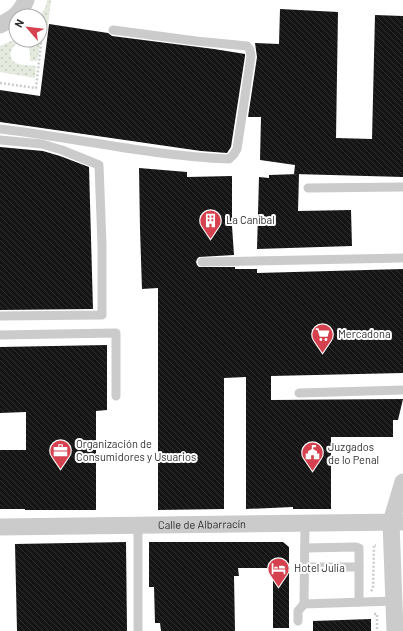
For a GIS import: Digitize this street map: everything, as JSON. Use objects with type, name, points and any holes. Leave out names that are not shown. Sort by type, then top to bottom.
[{"type":"street","points":[[0,25],[11,19],[22,9],[26,0]]},
{"type":"street","points":[[395,631],[394,602],[397,522],[403,482]]},
{"type":"street","name":"Calle de Albarracín","points":[[0,527],[397,522]]},
{"type":"lane","points":[[0,129],[109,146],[229,160],[237,149],[251,56],[250,50],[247,46],[196,42],[113,30]]},
{"type":"lane","points":[[0,140],[42,144],[62,150],[98,165],[102,245],[102,315],[0,316]]},
{"type":"lane","points":[[308,188],[403,187]]},
{"type":"lane","points":[[202,262],[403,258]]},
{"type":"lane","points":[[0,335],[116,333],[116,396]]},
{"type":"lane","points":[[299,392],[403,390]]},
{"type":"lane","points":[[298,621],[298,612],[304,604],[305,524]]},
{"type":"lane","points":[[138,525],[138,631]]},
{"type":"lane","points":[[305,548],[357,547],[359,550],[359,602]]},
{"type":"lane","points":[[305,567],[359,567]]},
{"type":"lane","points":[[304,604],[394,602]]},
{"type":"path","points":[[0,83],[36,88],[40,48]]},
{"type":"shaded area","points":[[47,0],[51,0],[48,25],[48,8],[45,8]]},
{"type":"shaded area","points":[[8,42],[8,48],[13,48],[11,57],[14,62],[22,65],[36,66],[35,78],[0,72],[0,46]]},
{"type":"shaded area","points":[[29,48],[39,48],[37,61],[30,61]]},
{"type":"building","points":[[280,9],[338,12],[336,138],[372,139],[375,15],[403,16],[403,177],[294,174],[295,165],[260,160],[261,117],[248,117],[257,57],[255,43],[279,44]]},
{"type":"building","points":[[49,24],[108,33],[112,36],[245,54],[231,147],[227,153],[201,151],[0,122],[0,90],[40,96],[46,48],[48,48]]},
{"type":"building","points":[[0,147],[43,151],[89,167],[93,309],[0,310]]},
{"type":"building","points":[[139,168],[187,172],[187,177],[232,176],[232,226],[234,255],[199,257],[196,262],[199,267],[235,267],[235,269],[257,269],[257,273],[403,269],[403,373],[271,376],[271,400],[403,399],[398,420],[393,420],[393,437],[331,437],[331,509],[293,509],[293,507],[246,509],[246,377],[224,378],[224,509],[158,510],[158,288],[142,289]]},
{"type":"building","points":[[299,174],[298,211],[351,210],[352,246],[257,249],[259,177],[269,178],[269,175]]},
{"type":"building","points":[[107,345],[107,410],[96,411],[96,510],[0,509],[0,450],[26,450],[26,412],[0,413],[0,347]]},
{"type":"building","points":[[126,542],[127,631],[17,631],[15,544]]},
{"type":"building","points":[[149,542],[283,542],[289,547],[289,628],[273,628],[273,568],[238,568],[239,576],[234,576],[235,631],[161,631],[160,623],[155,623],[154,587],[149,587]]},
{"type":"building","points":[[371,619],[371,631],[313,631],[313,621]]},
{"type":"place","name":"La Caníbal","points":[[211,240]]},
{"type":"place","name":"Mercadona","points":[[323,354]]},
{"type":"place","name":"Organización de Consumidores y Usuarios","points":[[61,470]]},
{"type":"place","name":"Juzgados de lo Penal","points":[[312,472]]},
{"type":"place","name":"Hotel Julia","points":[[279,588]]}]
